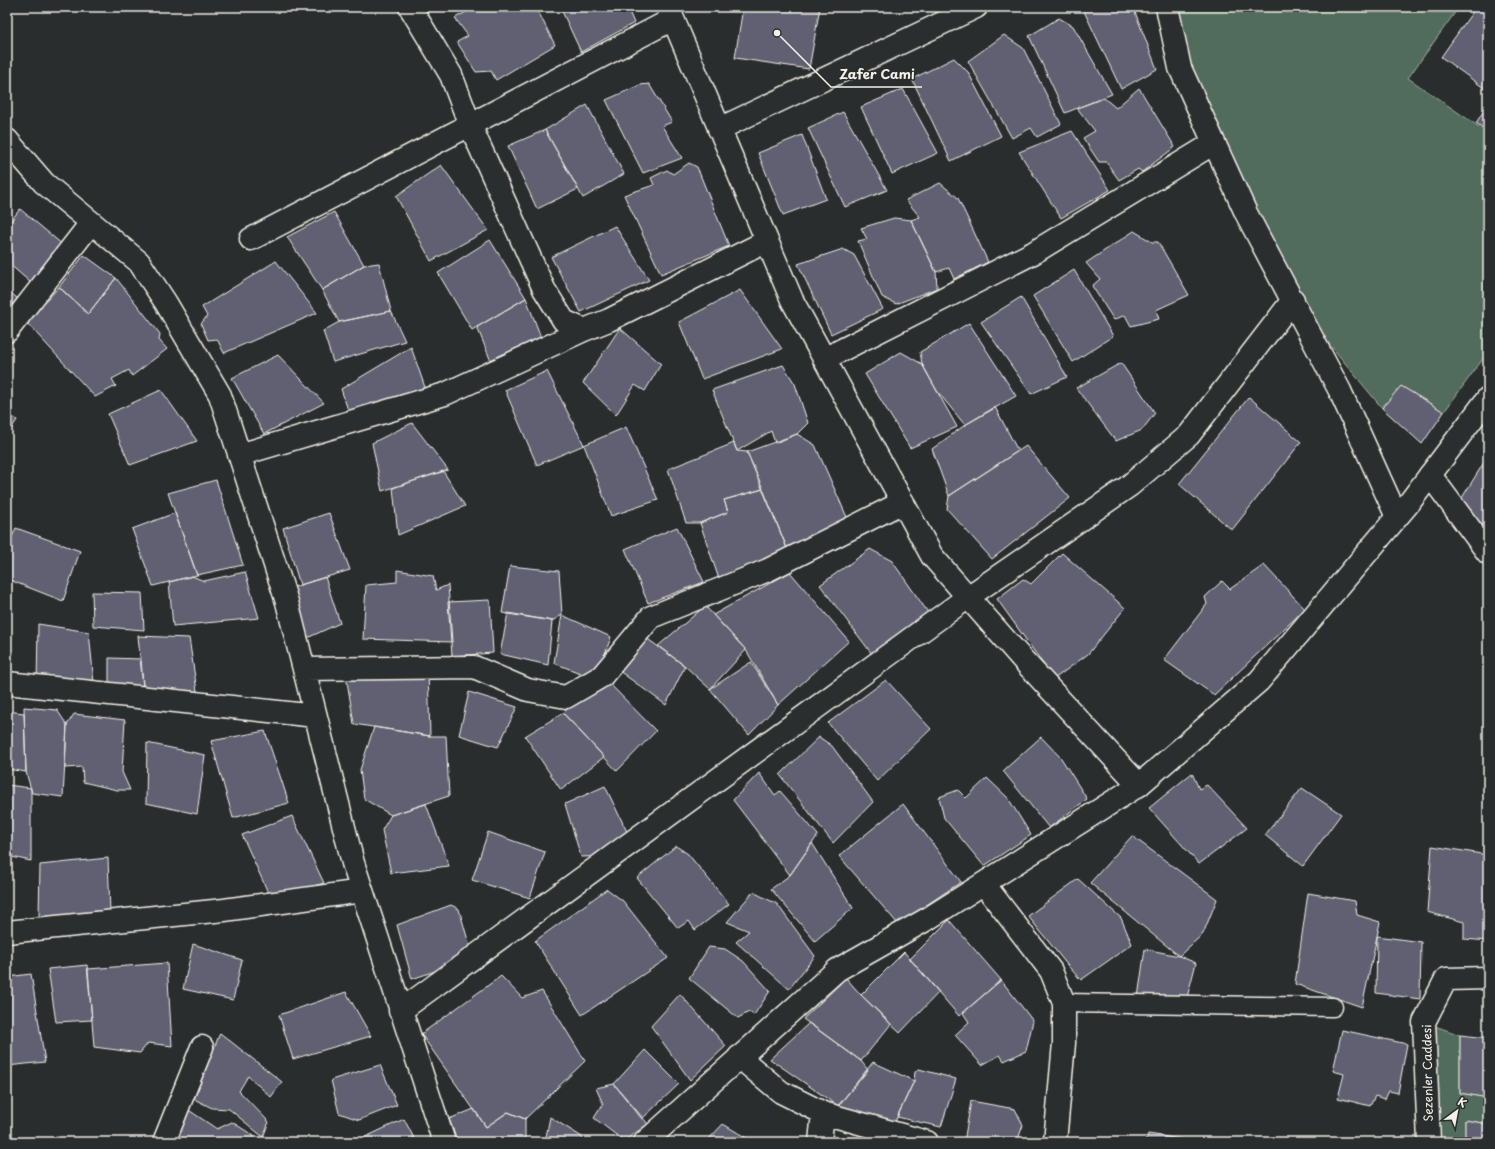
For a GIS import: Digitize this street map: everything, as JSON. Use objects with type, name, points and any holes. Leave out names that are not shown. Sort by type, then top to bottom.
[{"type":"street","points":[[410,7],[451,75],[470,125],[544,290],[564,321],[584,330]]},
{"type":"street","points":[[719,128],[976,7]]},
{"type":"street","points":[[1167,7],[1180,68],[1246,213],[1340,391],[1397,517]]},
{"type":"street","points":[[251,239],[470,125],[670,13],[792,300],[932,556],[1139,785]]},
{"type":"street","points":[[7,140],[44,183],[139,262],[166,303],[220,395],[287,602],[362,891],[400,1012],[444,1142]]},
{"type":"street","points":[[824,359],[1033,253],[1214,143]]},
{"type":"street","points":[[7,331],[91,223]]},
{"type":"street","points":[[239,455],[445,394],[608,320],[767,241]]},
{"type":"street","points":[[400,1012],[968,597],[1129,486],[1188,435],[1293,300]]},
{"type":"street","points":[[645,1142],[837,970],[929,918],[1139,785],[1259,681],[1397,517],[1488,398]]},
{"type":"street","points":[[1430,475],[1488,553]]},
{"type":"street","points":[[304,669],[474,667],[528,690],[566,697],[602,676],[650,617],[768,570],[903,502]]},
{"type":"street","points":[[7,684],[316,716]]},
{"type":"street","points":[[984,884],[1051,971],[1064,1003],[1064,1043],[1055,1142]]},
{"type":"street","points":[[7,932],[224,910],[362,891]]},
{"type":"street","name":"Sezenler Caddesi","points":[[1429,1142],[1424,1022],[1446,979],[1488,978]]},
{"type":"street","points":[[164,1142],[202,1047]]},
{"type":"street","points":[[739,1057],[781,1092],[823,1113],[927,1142]]},
{"type":"street","points":[[820,1142],[823,1113]]},
{"type":"lane","points":[[1064,1003],[1333,1007]]},
{"type":"green space","points":[[1167,7],[1459,7],[1408,78],[1488,133],[1488,352],[1444,412],[1401,386],[1382,408],[1293,300],[1246,213]]},
{"type":"green space","points":[[1424,1022],[1460,1035],[1460,1093],[1488,1098],[1488,1124],[1465,1120],[1465,1142],[1429,1142]]},
{"type":"building","points":[[475,7],[536,7],[555,45],[496,80],[491,71],[476,72],[457,42],[468,36],[455,18]]},
{"type":"building","points":[[560,7],[627,7],[634,23],[581,52]]},
{"type":"building","points":[[743,7],[820,7],[809,69],[735,58]]},
{"type":"building","points":[[1082,7],[1133,7],[1157,69],[1121,89]]},
{"type":"building","points":[[1476,7],[1488,7],[1488,82],[1484,88],[1441,57]]},
{"type":"building","points":[[1059,18],[1073,26],[1112,94],[1065,113],[1029,36]]},
{"type":"building","points":[[1004,35],[1023,48],[1061,124],[1037,137],[1031,128],[1012,138],[968,61]]},
{"type":"building","points":[[954,58],[968,72],[1001,136],[951,161],[912,79]]},
{"type":"building","points":[[649,84],[672,122],[662,126],[682,158],[643,173],[606,100],[640,85]]},
{"type":"building","points":[[1139,88],[1175,147],[1142,172],[1138,169],[1119,180],[1106,162],[1099,162],[1083,138],[1095,131],[1077,108],[1104,98],[1116,108]]},
{"type":"building","points":[[903,89],[938,153],[892,174],[861,107]]},
{"type":"building","points":[[1488,104],[1488,131],[1476,123]]},
{"type":"building","points":[[587,105],[624,174],[583,198],[545,130]]},
{"type":"building","points":[[843,112],[887,190],[845,207],[808,128]]},
{"type":"building","points":[[545,130],[578,189],[537,209],[508,146]]},
{"type":"building","points":[[1072,131],[1110,190],[1061,218],[1019,152]]},
{"type":"building","points":[[802,135],[826,199],[783,215],[758,153]]},
{"type":"building","points":[[689,163],[697,167],[729,246],[661,274],[624,195],[654,185],[651,178],[667,170],[673,174]]},
{"type":"building","points":[[441,165],[488,230],[431,261],[396,196]]},
{"type":"building","points":[[940,183],[958,198],[988,262],[954,279],[949,268],[936,272],[911,220],[920,217],[906,200]]},
{"type":"building","points":[[20,209],[69,250],[39,290],[7,262],[7,226]]},
{"type":"building","points":[[334,212],[364,265],[322,290],[287,237]]},
{"type":"building","points":[[894,218],[911,220],[936,272],[937,288],[896,304],[882,297],[858,241],[867,239],[861,228]]},
{"type":"building","points":[[615,226],[649,280],[581,312],[551,257]]},
{"type":"building","points":[[1134,231],[1152,242],[1158,242],[1189,295],[1156,310],[1159,319],[1131,326],[1125,315],[1114,320],[1092,286],[1100,279],[1086,263]]},
{"type":"building","points":[[490,240],[526,298],[472,330],[438,273]]},
{"type":"building","points":[[843,249],[854,255],[883,309],[831,334],[798,264]]},
{"type":"building","points":[[84,255],[116,278],[88,314],[59,287]]},
{"type":"building","points":[[276,261],[317,313],[224,353],[217,339],[208,340],[201,324],[207,316],[202,307]]},
{"type":"building","points":[[379,263],[391,311],[339,322],[322,290],[364,265]]},
{"type":"building","points":[[1074,270],[1113,336],[1073,362],[1033,296]]},
{"type":"building","points":[[116,278],[160,334],[159,340],[167,349],[132,376],[129,370],[112,379],[116,386],[95,397],[26,322],[59,287],[88,314]]},
{"type":"building","points":[[7,290],[27,306],[7,331]]},
{"type":"building","points":[[740,290],[782,349],[702,379],[679,322]]},
{"type":"building","points":[[1021,297],[1067,377],[1031,394],[981,322]]},
{"type":"building","points":[[526,298],[545,348],[497,376],[477,327]]},
{"type":"building","points":[[391,311],[405,341],[333,362],[323,331],[339,322]]},
{"type":"building","points":[[969,323],[1016,396],[965,425],[937,391],[922,364],[920,352]]},
{"type":"building","points":[[620,328],[661,364],[645,391],[635,385],[616,415],[583,383]]},
{"type":"building","points":[[411,347],[429,399],[352,422],[341,389]]},
{"type":"building","points":[[901,352],[922,364],[957,427],[910,448],[865,374]]},
{"type":"building","points":[[278,355],[324,403],[264,434],[232,378]]},
{"type":"building","points":[[1121,363],[1155,413],[1142,430],[1116,441],[1076,388]]},
{"type":"building","points":[[783,365],[795,384],[808,423],[797,434],[775,443],[771,431],[737,451],[712,390]]},
{"type":"building","points":[[547,371],[584,445],[537,465],[505,390]]},
{"type":"building","points":[[1401,386],[1444,412],[1422,444],[1382,408]]},
{"type":"building","points":[[161,390],[197,441],[130,465],[108,414]]},
{"type":"building","points":[[1249,397],[1301,442],[1232,530],[1179,484]]},
{"type":"building","points":[[995,407],[1018,451],[949,496],[932,449],[965,425]]},
{"type":"building","points":[[7,413],[17,420],[7,435]]},
{"type":"building","points":[[412,423],[448,470],[382,491],[372,443]]},
{"type":"building","points":[[626,427],[658,500],[611,516],[584,445]]},
{"type":"building","points":[[797,434],[815,445],[850,524],[791,558],[747,452]]},
{"type":"building","points":[[734,443],[737,451],[747,452],[763,489],[724,500],[728,512],[700,523],[686,523],[668,469]]},
{"type":"building","points":[[1026,446],[1070,498],[992,559],[947,509],[949,496]]},
{"type":"building","points":[[1488,456],[1488,553],[1455,509]]},
{"type":"building","points":[[443,471],[465,506],[398,535],[393,488]]},
{"type":"building","points":[[216,480],[243,565],[197,575],[168,493]]},
{"type":"building","points":[[763,489],[791,558],[722,588],[700,523],[728,512],[724,500]]},
{"type":"building","points":[[175,513],[197,575],[153,586],[132,529]]},
{"type":"building","points":[[329,513],[350,570],[300,585],[283,528]]},
{"type":"building","points":[[677,527],[704,582],[648,603],[625,549]]},
{"type":"building","points":[[16,528],[80,551],[63,601],[7,579],[7,548]]},
{"type":"building","points":[[870,549],[892,561],[934,621],[878,662],[820,585]]},
{"type":"building","points":[[1062,553],[1125,608],[1088,654],[1054,679],[997,599],[1023,579],[1031,584]]},
{"type":"building","points":[[1264,565],[1305,609],[1214,695],[1164,660],[1207,604],[1205,597],[1222,581],[1230,589]]},
{"type":"building","points":[[510,566],[559,571],[562,615],[552,621],[502,613]]},
{"type":"building","points":[[397,570],[433,576],[436,590],[448,585],[452,642],[363,639],[366,585],[397,582]]},
{"type":"building","points":[[245,572],[259,618],[173,626],[169,582],[192,576],[204,581]]},
{"type":"building","points":[[790,572],[849,641],[778,705],[746,650],[713,615]]},
{"type":"building","points":[[325,577],[340,623],[305,639],[294,587]]},
{"type":"building","points":[[92,592],[142,593],[144,630],[93,626]]},
{"type":"building","points":[[490,600],[493,653],[452,656],[448,602]]},
{"type":"building","points":[[705,606],[746,650],[710,689],[685,666],[658,646]]},
{"type":"building","points":[[508,613],[552,621],[548,665],[500,654]]},
{"type":"building","points":[[562,615],[611,637],[596,679],[554,663]]},
{"type":"building","points":[[38,624],[89,632],[95,693],[37,687]]},
{"type":"building","points":[[638,632],[685,666],[666,705],[611,665]]},
{"type":"building","points":[[138,636],[189,638],[199,704],[144,698]]},
{"type":"building","points":[[109,658],[141,659],[144,698],[109,694]]},
{"type":"building","points":[[751,662],[778,705],[749,735],[710,689]]},
{"type":"building","points":[[428,668],[430,736],[354,724],[345,669]]},
{"type":"building","points":[[602,676],[656,731],[617,771],[563,713]]},
{"type":"building","points":[[886,680],[931,729],[877,781],[828,723]]},
{"type":"building","points":[[469,692],[517,707],[498,747],[459,735]]},
{"type":"building","points":[[24,707],[57,710],[67,725],[63,797],[32,793],[26,772]]},
{"type":"building","points":[[7,711],[24,713],[26,772],[7,769]]},
{"type":"building","points":[[563,713],[604,757],[561,790],[525,736]]},
{"type":"building","points":[[74,714],[125,720],[122,772],[130,790],[117,790],[83,782],[82,767],[65,768],[67,725]]},
{"type":"building","points":[[374,727],[430,736],[446,736],[449,796],[391,815],[364,799],[360,770]]},
{"type":"building","points":[[265,731],[289,803],[233,818],[211,741]]},
{"type":"building","points":[[819,737],[832,746],[873,802],[833,843],[780,775]]},
{"type":"building","points":[[1041,737],[1061,758],[1087,799],[1049,828],[1003,771]]},
{"type":"building","points":[[147,743],[205,755],[197,814],[146,803]]},
{"type":"building","points":[[759,773],[775,795],[780,791],[818,835],[790,875],[733,800]]},
{"type":"building","points":[[1192,773],[1199,789],[1207,785],[1247,828],[1199,864],[1149,808]]},
{"type":"building","points":[[987,778],[1008,798],[1031,835],[984,866],[944,818],[939,797],[958,790],[966,798]]},
{"type":"building","points":[[7,785],[31,788],[31,861],[7,856]]},
{"type":"building","points":[[605,786],[631,840],[611,856],[581,857],[565,804]]},
{"type":"building","points":[[1302,788],[1341,814],[1303,866],[1265,835]]},
{"type":"building","points":[[426,804],[449,866],[391,873],[382,830],[391,815]]},
{"type":"building","points":[[903,804],[961,882],[898,924],[839,856]]},
{"type":"building","points":[[292,816],[324,883],[271,899],[242,835]]},
{"type":"building","points":[[488,832],[545,852],[530,898],[472,880]]},
{"type":"building","points":[[1132,836],[1217,899],[1203,934],[1179,956],[1090,883]]},
{"type":"building","points":[[812,843],[853,908],[815,941],[771,889],[790,875]]},
{"type":"building","points":[[676,846],[688,854],[729,904],[695,930],[689,921],[678,928],[637,878]]},
{"type":"building","points":[[1432,846],[1488,855],[1488,941],[1464,939],[1464,922],[1427,912]]},
{"type":"building","points":[[108,858],[110,912],[39,917],[40,865]]},
{"type":"building","points":[[1078,879],[1121,918],[1132,944],[1081,980],[1028,916]]},
{"type":"building","points":[[607,889],[623,901],[668,958],[582,1015],[535,941]]},
{"type":"building","points":[[753,892],[777,904],[815,956],[789,989],[736,942],[749,931],[727,922]]},
{"type":"building","points":[[1308,893],[1355,901],[1357,915],[1380,922],[1362,1007],[1295,984]]},
{"type":"building","points":[[451,905],[459,909],[473,958],[412,979],[397,925]]},
{"type":"building","points":[[949,920],[1001,980],[959,1016],[910,959]]},
{"type":"building","points":[[1377,936],[1421,942],[1420,999],[1376,993]]},
{"type":"building","points":[[193,944],[242,960],[233,1000],[183,989]]},
{"type":"building","points":[[709,947],[725,949],[743,961],[770,991],[754,1015],[749,1012],[738,1018],[689,978]]},
{"type":"building","points":[[1145,949],[1179,956],[1196,963],[1185,1005],[1137,1004]]},
{"type":"building","points":[[904,952],[939,992],[900,1033],[861,995]]},
{"type":"building","points":[[167,963],[172,1046],[148,1043],[140,1053],[94,1047],[88,969]]},
{"type":"building","points":[[87,965],[92,1020],[56,1022],[48,969]]},
{"type":"building","points":[[31,974],[45,1062],[7,1066],[7,977]]},
{"type":"building","points":[[501,976],[522,998],[542,991],[585,1061],[525,1119],[508,1112],[486,1127],[421,1034]]},
{"type":"building","points":[[846,978],[891,1024],[861,1061],[803,1019]]},
{"type":"building","points":[[1001,980],[1033,1021],[1026,1051],[1004,1061],[1000,1055],[982,1065],[955,1035],[969,1022],[963,1013]]},
{"type":"building","points":[[346,992],[371,1036],[293,1059],[279,1015]]},
{"type":"building","points":[[680,994],[726,1046],[690,1080],[651,1026]]},
{"type":"building","points":[[809,1023],[861,1061],[868,1070],[838,1106],[770,1059]]},
{"type":"building","points":[[1342,1030],[1407,1044],[1398,1093],[1389,1091],[1385,1099],[1375,1096],[1370,1106],[1338,1098],[1344,1074],[1333,1071]]},
{"type":"building","points":[[220,1033],[282,1082],[271,1097],[248,1076],[239,1091],[269,1122],[263,1137],[229,1109],[212,1108],[194,1099]]},
{"type":"building","points":[[1460,1035],[1488,1038],[1488,1098],[1460,1093]]},
{"type":"building","points":[[645,1050],[679,1084],[642,1119],[614,1084]]},
{"type":"building","points":[[873,1062],[914,1081],[894,1124],[838,1106]]},
{"type":"building","points":[[380,1065],[397,1105],[359,1120],[339,1113],[331,1080]]},
{"type":"building","points":[[919,1069],[956,1079],[941,1127],[897,1117],[914,1081],[915,1072]]},
{"type":"building","points":[[614,1084],[648,1124],[624,1141],[594,1118],[603,1104],[596,1088]]},
{"type":"building","points":[[971,1101],[1015,1109],[1023,1125],[1017,1142],[964,1142]]},
{"type":"building","points":[[187,1109],[217,1129],[232,1122],[254,1136],[254,1142],[174,1142]]},
{"type":"building","points":[[474,1109],[486,1127],[508,1112],[525,1119],[525,1142],[458,1142],[449,1119]]},
{"type":"building","points":[[550,1117],[582,1137],[584,1142],[545,1142]]},
{"type":"building","points":[[404,1119],[416,1142],[355,1142]]},
{"type":"building","points":[[1465,1120],[1488,1124],[1488,1142],[1465,1142]]},
{"type":"building","points":[[723,1124],[750,1140],[752,1142],[706,1142]]},
{"type":"building","points":[[1148,1134],[1201,1142],[1145,1142]]},
{"type":"place","name":"Zafer Cami","points":[[777,33]]}]
